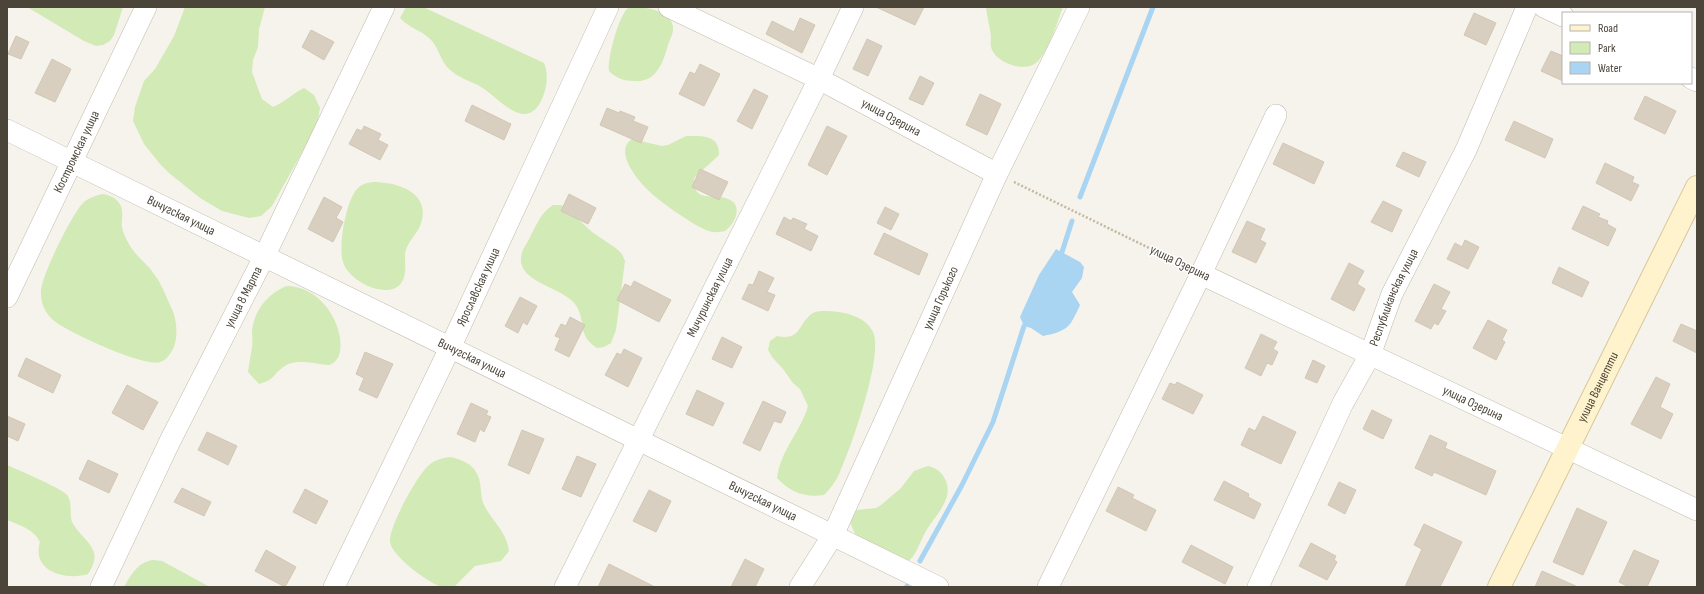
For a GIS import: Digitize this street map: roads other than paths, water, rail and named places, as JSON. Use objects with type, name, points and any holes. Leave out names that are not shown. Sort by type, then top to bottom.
[{"type":"street","name":"Костромская улица","points":[[7,297],[146,7]]},
{"type":"street","name":"улица 8 Марта","points":[[101,587],[170,441],[264,257],[384,7]]},
{"type":"street","name":"Ярославская улица","points":[[334,587],[450,348],[608,7]]},
{"type":"street","name":"улица Озерина","points":[[669,7],[818,79],[997,174]]},
{"type":"street","name":"Мичуринская улица","points":[[565,587],[853,7]]},
{"type":"street","name":"улица Горького","points":[[800,587],[833,535],[997,174],[1079,7]]},
{"type":"street","name":"Республиканская улица","points":[[1258,587],[1343,403],[1370,355],[1392,294],[1466,150],[1527,7]]},
{"type":"street","points":[[1544,7],[1562,16]]},
{"type":"street","points":[[1048,587],[1202,274],[1276,115]]},
{"type":"street","name":"Вичугская улица","points":[[7,130],[938,587]]},
{"type":"street","name":"улица Ванцетти","points":[[1499,587],[1697,187]]},
{"type":"street","name":"улица Озерина","points":[[1202,274],[1697,510]]},
{"type":"water","points":[[1056,249],[1080,262],[1084,267],[1082,278],[1072,292],[1080,305],[1074,318],[1067,327],[1058,332],[1043,336],[1031,328],[1024,326],[1020,317],[1039,275]]},
{"type":"waterway","points":[[1080,197],[1153,7]]},
{"type":"waterway","points":[[1062,252],[1072,221]]},
{"type":"waterway","points":[[920,561],[962,485],[993,422],[1024,326]]}]
